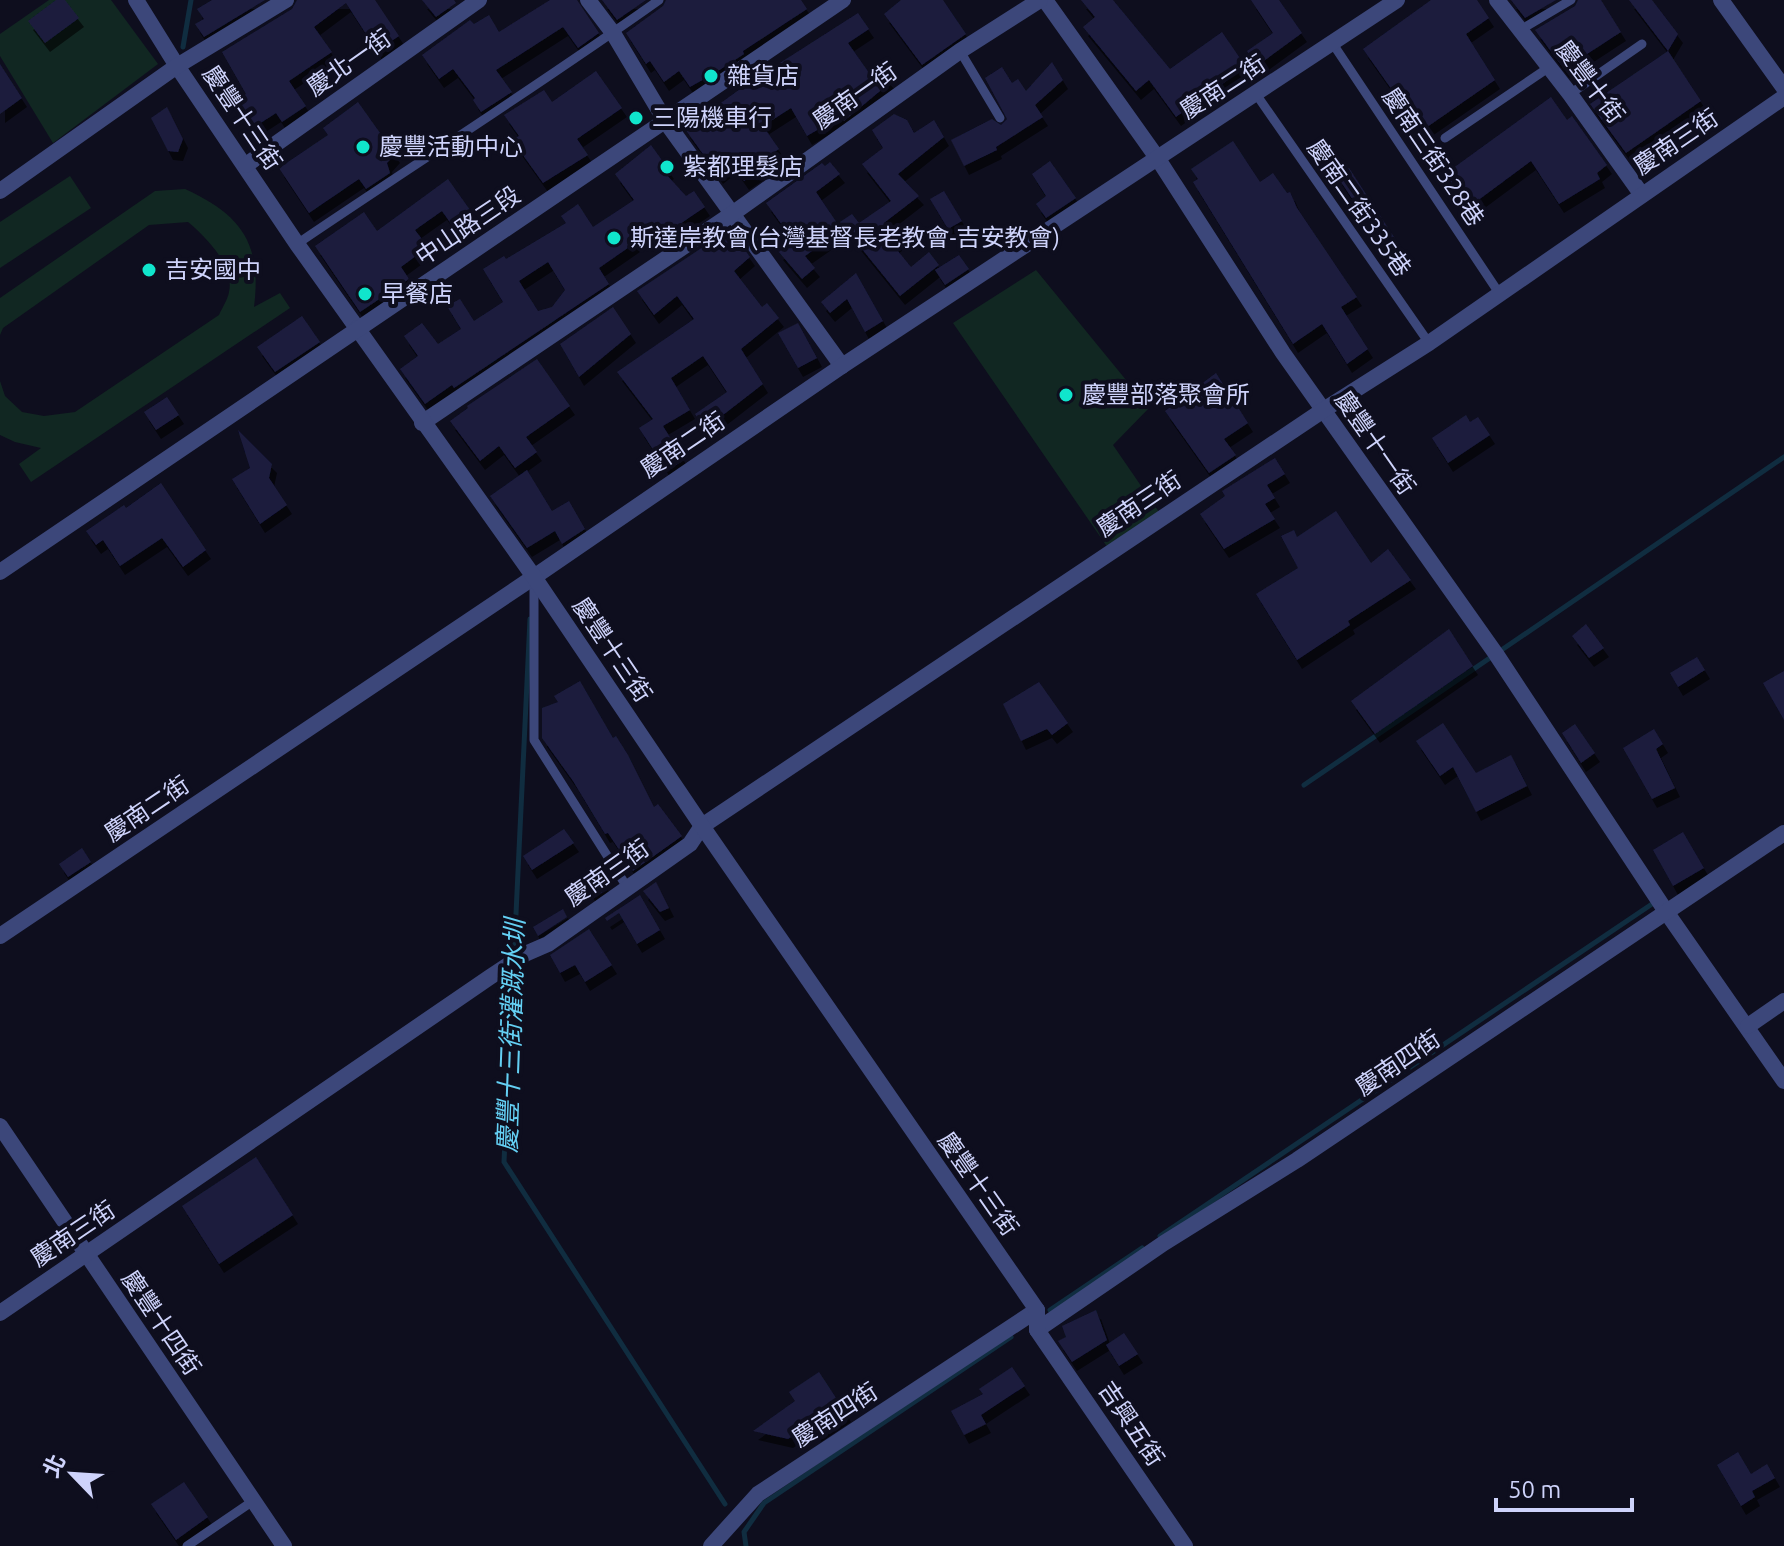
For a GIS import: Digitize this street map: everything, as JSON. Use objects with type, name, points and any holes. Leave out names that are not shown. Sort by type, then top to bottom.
[{"type":"street","name":"慶豐十三街","points":[[136,0],[297,244],[534,577],[1037,1310]]},
{"type":"street","points":[[0,191],[177,66],[286,0]]},
{"type":"street","name":"慶北一街","points":[[246,165],[479,0]]},
{"type":"street","points":[[588,0],[613,33],[666,122],[842,366]]},
{"type":"street","name":"中山路三段","points":[[0,572],[843,0]]},
{"type":"street","name":"慶南一街","points":[[422,423],[732,214],[960,51],[1042,0]]},
{"type":"street","name":"慶豐十一街","points":[[1042,0],[1158,159],[1322,411],[1496,654],[1667,913],[1784,1081]]},
{"type":"street","name":"慶南二街","points":[[0,936],[842,366],[1397,0]]},
{"type":"street","name":"慶豐十街","points":[[1497,0],[1522,29],[1642,195]]},
{"type":"street","points":[[1721,0],[1784,88]]},
{"type":"street","name":"慶南三街","points":[[0,1313],[490,977],[525,954],[548,944],[690,844],[702,826],[1322,411],[1429,343],[1784,97]]},
{"type":"street","name":"慶南四街","points":[[1037,1330],[1164,1243],[1297,1160],[1784,833]]},
{"type":"street","points":[[1748,1026],[1784,1001]]},
{"type":"street","name":"慶豐十四街","points":[[0,1126],[284,1546]]},
{"type":"street","points":[[1037,1310],[1037,1330]]},
{"type":"street","name":"慶南四街","points":[[711,1546],[758,1494],[1037,1310]]},
{"type":"street","name":"吉興五街","points":[[1037,1330],[1185,1546]]},
{"type":"lane","points":[[297,244],[519,99],[659,0]]},
{"type":"lane","points":[[1522,29],[1571,0]]},
{"type":"lane","name":"慶南三街328巷","points":[[1333,44],[1499,293]]},
{"type":"lane","points":[[1570,94],[1642,44]]},
{"type":"lane","points":[[960,51],[1000,118]]},
{"type":"lane","points":[[1445,138],[1548,68]]},
{"type":"lane","name":"慶南二街335巷","points":[[1256,94],[1429,343]]},
{"type":"lane","points":[[534,577],[534,740],[627,887]]},
{"type":"lane","points":[[187,1546],[253,1501]]},
{"type":"green space","points":[[49,0],[111,0],[158,64],[53,143],[0,56],[0,34]]},
{"type":"green space","points":[[70,176],[91,208],[0,268],[0,222]]},
{"type":"green space","points":[[185,189],[221,210],[244,234],[255,266],[254,307],[280,293],[290,308],[31,482],[19,464],[41,448],[0,435],[0,381],[5,396],[22,412],[44,416],[75,412],[219,315],[230,282],[217,252],[188,222],[149,225],[3,328],[0,335],[0,298],[155,191]]},
{"type":"green space","points":[[1036,270],[1149,408],[1113,445],[1159,512],[1108,548],[953,323]]},
{"type":"building","points":[[56,0],[65,0],[79,18],[45,43],[28,21]]},
{"type":"building","points":[[212,0],[265,0],[204,37],[195,24],[204,19],[197,9]]},
{"type":"building","points":[[297,0],[375,0],[399,36],[377,51],[346,3],[314,27],[332,52],[289,81],[306,106],[282,122],[276,113],[250,130],[232,103],[246,94],[222,52],[292,9]]},
{"type":"building","points":[[422,0],[454,0],[456,3],[436,17]]},
{"type":"building","points":[[550,0],[577,0],[599,33],[578,48],[563,27],[496,70],[512,92],[481,112],[473,100],[475,98],[453,69],[439,79],[422,55],[470,20],[474,24],[489,15],[499,32]]},
{"type":"building","points":[[602,0],[646,0],[617,20]]},
{"type":"building","points":[[666,0],[801,0],[807,9],[743,51],[744,54],[690,87],[679,71],[664,82],[650,61],[646,64],[626,33],[663,6]]},
{"type":"building","points":[[901,0],[943,0],[966,34],[922,65],[884,14]]},
{"type":"building","points":[[1081,0],[1113,0],[1170,69],[1222,32],[1246,67],[1176,117],[1149,80],[1136,91],[1083,27],[1095,17]]},
{"type":"building","points":[[1251,0],[1279,0],[1302,33],[1257,66],[1247,51],[1273,33]]},
{"type":"building","points":[[1431,0],[1477,0],[1489,18],[1466,34],[1495,80],[1417,134],[1398,107],[1402,104],[1363,49]]},
{"type":"building","points":[[1511,0],[1556,0],[1525,18]]},
{"type":"building","points":[[1578,0],[1601,0],[1621,32],[1564,69],[1535,30],[1575,6]]},
{"type":"building","points":[[1629,0],[1652,0],[1662,13],[1678,34],[1668,51]]},
{"type":"building","points":[[858,13],[869,29],[848,43],[872,77],[880,70],[891,82],[844,121],[841,116],[807,136],[791,108],[763,126],[779,149],[755,165],[759,171],[744,181],[732,164],[718,175],[685,129],[747,84]]},
{"type":"building","points":[[1668,51],[1701,101],[1626,153],[1590,104]]},
{"type":"building","points":[[1052,62],[1063,80],[1035,105],[1043,117],[996,147],[997,150],[964,166],[951,140],[992,119],[1001,125],[1007,119],[985,78],[1002,67],[1012,83],[1018,79],[1026,91]]},
{"type":"building","points":[[0,64],[22,98],[0,114]]},
{"type":"building","points":[[596,71],[622,108],[577,139],[588,155],[543,183],[512,140],[519,136],[504,115],[544,90],[552,102]]},
{"type":"building","points":[[1551,97],[1567,120],[1572,116],[1607,165],[1597,173],[1600,179],[1559,204],[1531,161],[1469,207],[1445,174]]},
{"type":"building","points":[[358,102],[395,154],[387,163],[390,173],[366,189],[359,179],[309,213],[279,168],[328,135],[323,128]]},
{"type":"building","points":[[167,107],[183,139],[178,152],[168,151],[151,118]]},
{"type":"building","points":[[894,114],[907,120],[914,133],[934,120],[944,137],[898,174],[919,196],[884,223],[897,242],[893,245],[911,267],[929,252],[939,265],[900,296],[840,222],[852,214],[859,223],[891,201],[862,164],[883,148],[872,130]]},
{"type":"building","points":[[1233,141],[1260,182],[1273,173],[1287,193],[1290,192],[1297,208],[1357,297],[1341,307],[1368,349],[1347,364],[1322,324],[1293,344],[1193,182],[1198,179],[1191,169]]},
{"type":"building","points":[[651,145],[669,170],[665,173],[686,196],[694,191],[705,207],[677,226],[683,234],[666,246],[655,231],[599,268],[609,284],[454,388],[452,385],[425,404],[400,369],[418,356],[404,336],[422,323],[438,344],[461,329],[447,306],[460,299],[474,321],[503,302],[483,269],[504,256],[506,259],[566,223],[561,216],[578,204],[593,227],[634,200],[615,174]],"holes":[[[548,262],[565,290],[552,307],[538,311],[519,281]]]},
{"type":"building","points":[[1050,161],[1076,198],[1046,218],[1036,204],[1046,196],[1032,174]]},
{"type":"building","points":[[830,162],[840,174],[816,192],[837,223],[830,228],[835,235],[805,256],[815,268],[802,279],[778,251],[793,240],[766,203],[822,163],[825,166]]},
{"type":"building","points":[[1349,168],[1409,260],[1398,268],[1337,176]]},
{"type":"building","points":[[448,179],[475,217],[456,231],[442,211],[415,230],[428,247],[401,267],[409,279],[360,312],[315,246],[364,212],[377,231]]},
{"type":"building","points":[[944,191],[962,221],[948,229],[930,199]]},
{"type":"building","points":[[730,229],[750,257],[734,271],[762,307],[767,303],[779,318],[741,349],[763,384],[705,429],[695,414],[727,392],[703,356],[671,378],[690,410],[663,426],[684,460],[667,471],[639,428],[653,419],[617,372],[694,319],[677,296],[654,315],[637,291]]},
{"type":"building","points":[[959,255],[969,269],[945,285],[935,270]]},
{"type":"building","points":[[856,273],[883,321],[865,332],[847,299],[830,313],[821,302]]},
{"type":"building","points":[[613,307],[631,334],[579,377],[560,344]]},
{"type":"building","points":[[302,316],[320,342],[275,372],[257,347]]},
{"type":"building","points":[[798,323],[817,358],[798,368],[778,333]]},
{"type":"building","points":[[537,359],[570,406],[526,437],[537,452],[515,468],[499,446],[480,461],[450,421]]},
{"type":"building","points":[[1216,373],[1248,423],[1224,439],[1236,455],[1209,473],[1165,411]]},
{"type":"building","points":[[167,397],[179,415],[156,430],[144,412]]},
{"type":"building","points":[[1466,415],[1470,422],[1478,417],[1490,435],[1448,463],[1432,438]]},
{"type":"building","points":[[238,430],[272,464],[269,478],[287,505],[260,524],[232,479],[250,468]]},
{"type":"building","points":[[1275,458],[1285,474],[1267,485],[1275,498],[1265,504],[1275,519],[1224,549],[1200,514],[1225,496],[1222,491]]},
{"type":"building","points":[[527,470],[552,511],[569,501],[585,529],[562,544],[555,531],[527,548],[490,496]]},
{"type":"building","points":[[161,483],[206,550],[183,567],[162,538],[120,566],[103,540],[96,545],[86,531]]},
{"type":"building","points":[[1336,511],[1371,563],[1388,549],[1411,580],[1348,621],[1350,625],[1297,660],[1256,594],[1298,568],[1281,536],[1294,530],[1297,537]]},
{"type":"building","points":[[1586,624],[1604,648],[1589,658],[1572,636]]},
{"type":"building","points":[[1449,629],[1473,666],[1375,734],[1351,701]]},
{"type":"building","points":[[1697,657],[1705,670],[1678,687],[1670,673]]},
{"type":"building","points":[[1784,671],[1784,720],[1763,683]]},
{"type":"building","points":[[580,681],[613,738],[616,736],[628,755],[654,807],[658,804],[682,836],[633,871],[542,738],[542,708],[558,702],[554,696]]},
{"type":"building","points":[[1039,682],[1068,723],[1052,735],[1047,729],[1021,741],[1003,704]]},
{"type":"building","points":[[1443,723],[1476,773],[1511,755],[1527,786],[1476,812],[1453,767],[1440,776],[1416,741]]},
{"type":"building","points":[[1575,724],[1595,753],[1581,763],[1562,733]]},
{"type":"building","points":[[1654,729],[1663,744],[1656,749],[1675,788],[1652,799],[1623,748]]},
{"type":"building","points":[[564,829],[574,843],[532,870],[523,856]]},
{"type":"building","points":[[1683,832],[1704,868],[1673,886],[1653,850]]},
{"type":"building","points":[[82,848],[91,862],[68,877],[59,864]]},
{"type":"building","points":[[603,881],[607,889],[594,898],[588,889]]},
{"type":"building","points":[[656,882],[669,908],[660,912],[643,891]]},
{"type":"building","points":[[640,895],[660,930],[637,944],[619,913],[607,921],[605,918]]},
{"type":"building","points":[[563,909],[567,917],[538,936],[533,927]]},
{"type":"building","points":[[589,929],[612,965],[585,982],[575,965],[560,973],[550,955]]},
{"type":"building","points":[[256,1157],[293,1215],[219,1264],[182,1206]]},
{"type":"building","points":[[1096,1310],[1107,1340],[1072,1362],[1058,1341],[1066,1337],[1062,1326]]},
{"type":"building","points":[[1124,1333],[1138,1354],[1119,1366],[1106,1345]]},
{"type":"building","points":[[1012,1367],[1025,1386],[981,1415],[986,1424],[964,1435],[951,1411],[983,1394],[979,1389]]},
{"type":"building","points":[[819,1372],[846,1413],[816,1433],[810,1424],[788,1439],[753,1431],[795,1401],[789,1392]]},
{"type":"building","points":[[1738,1452],[1751,1474],[1767,1464],[1775,1478],[1752,1491],[1755,1497],[1741,1506],[1717,1465]]},
{"type":"building","points":[[184,1482],[208,1517],[176,1540],[151,1504]]},
{"type":"waterway","name":"慶豐十三街灌溉水圳","points":[[183,47],[191,0]]},
{"type":"waterway","points":[[1304,785],[1784,457]]},
{"type":"waterway","name":"慶豐十三街灌溉水圳","points":[[514,956],[530,619]]},
{"type":"waterway","points":[[1160,1236],[1652,904]]},
{"type":"waterway","name":"慶豐十三街灌溉水圳","points":[[513,966],[504,1162],[725,1504]]},
{"type":"waterway","points":[[1050,1310],[1142,1248]]},
{"type":"waterway","points":[[746,1546],[744,1532],[764,1503],[1011,1337]]},
{"type":"place","name":"雜貨店","points":[[711,76]]},
{"type":"place","name":"三陽機車行","points":[[636,118]]},
{"type":"place","name":"慶豐活動中心","points":[[363,147]]},
{"type":"place","name":"紫都理髮店","points":[[667,167]]},
{"type":"place","name":"斯達岸教會(台灣基督長老教會-吉安教會)","points":[[614,238]]},
{"type":"place","name":"吉安國中","points":[[149,270]]},
{"type":"place","name":"早餐店","points":[[365,294]]},
{"type":"place","name":"慶豐部落聚會所","points":[[1066,395]]}]
